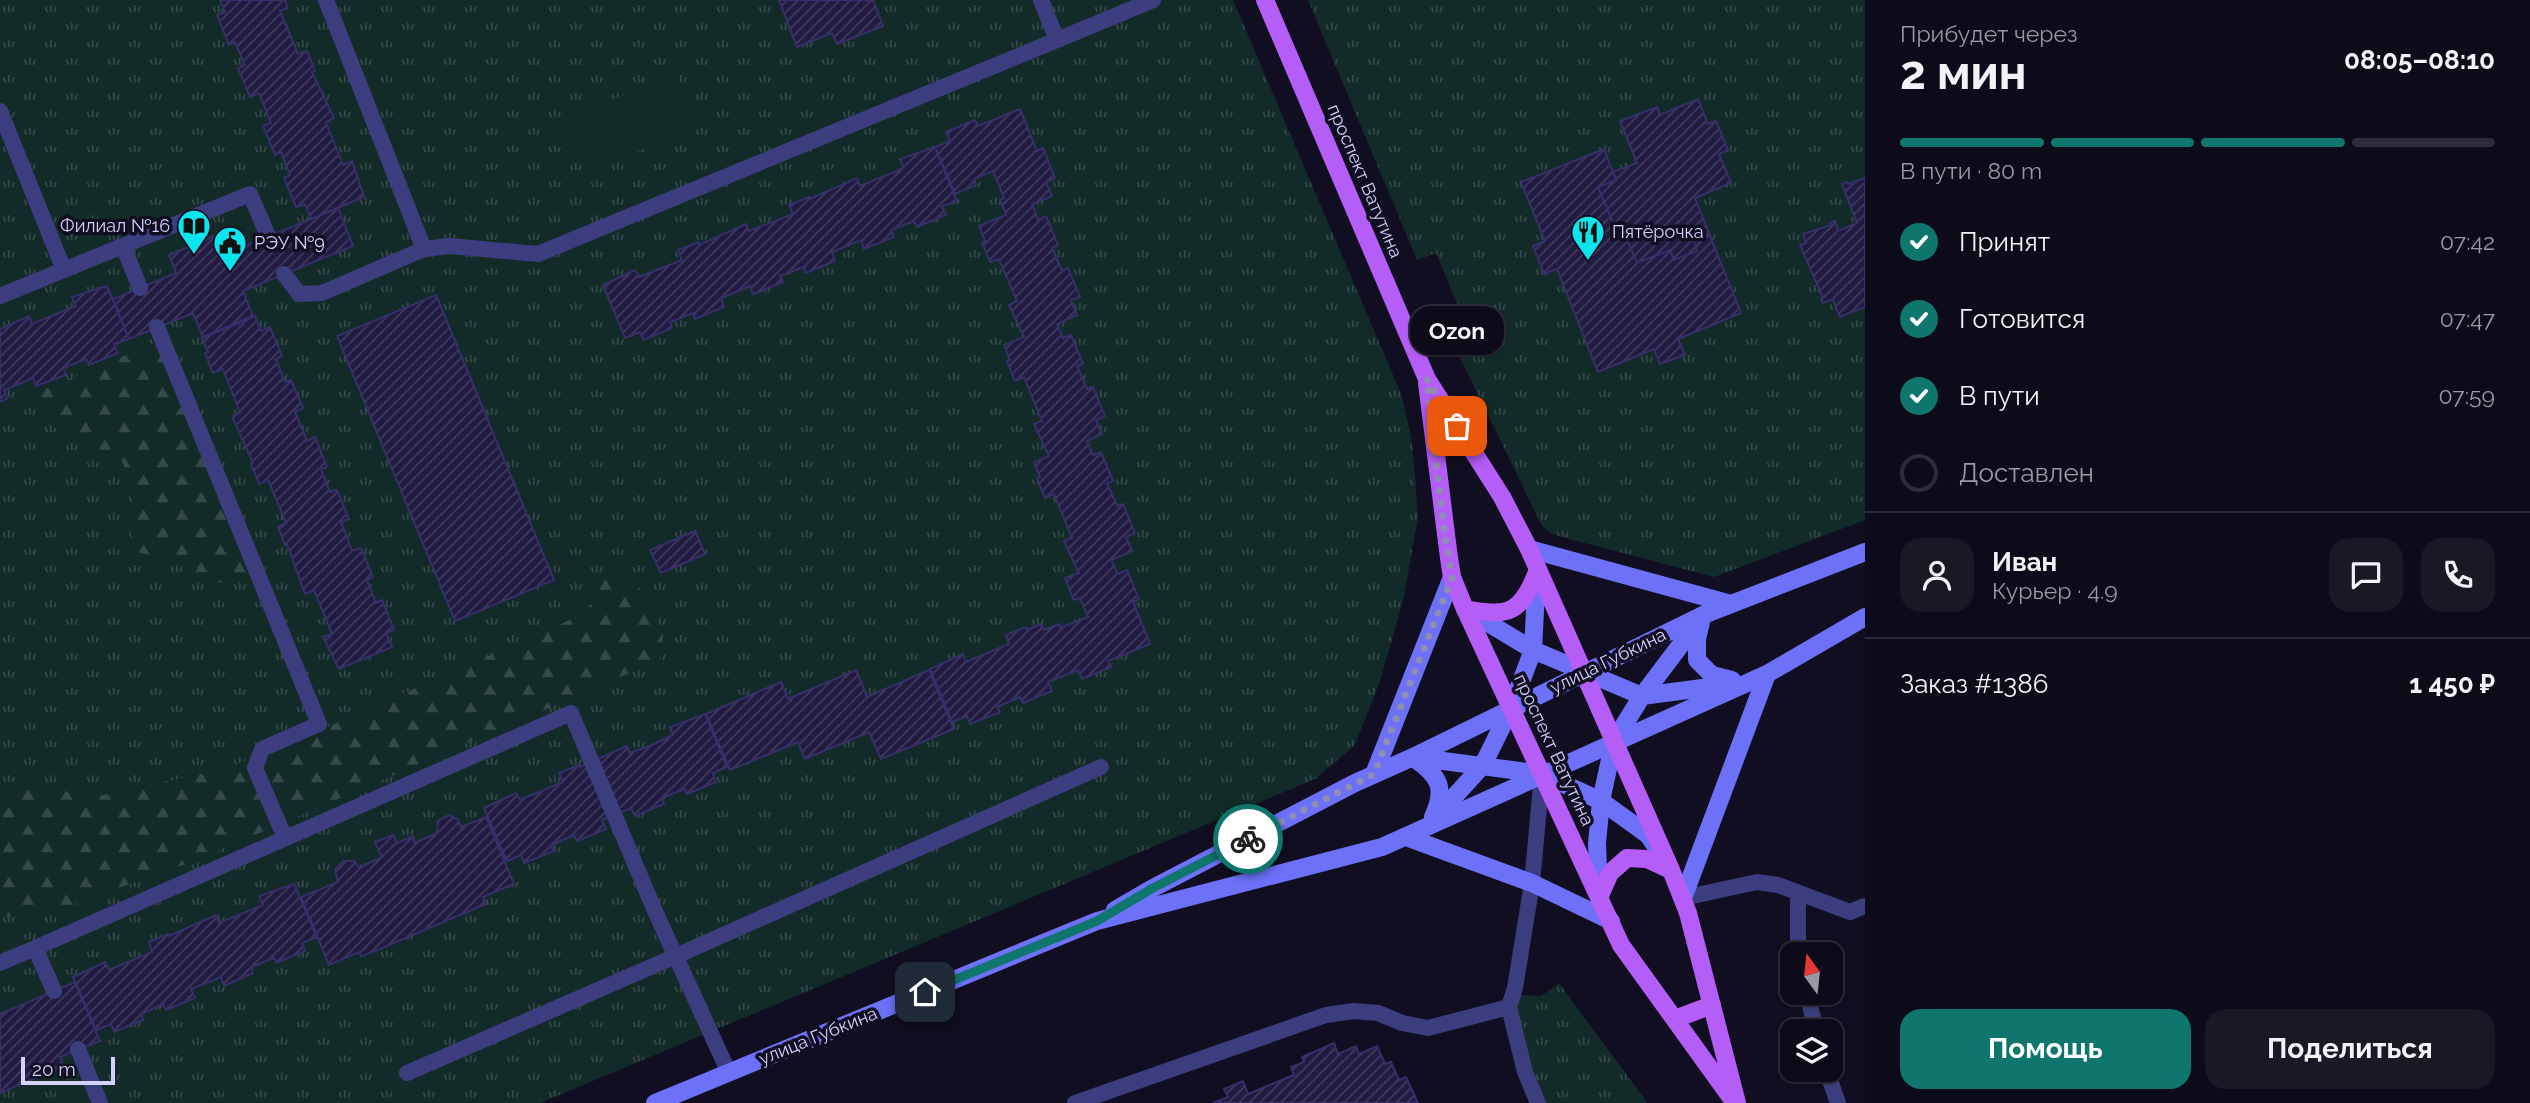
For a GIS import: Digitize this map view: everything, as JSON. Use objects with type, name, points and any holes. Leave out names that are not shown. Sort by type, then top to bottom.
[{"type":"main road","name":"проспект Ватутина","points":[[1265,0],[1427,379],[1502,497],[1529,549],[1683,898],[1736,1103]]},
{"type":"main road","name":"проспект Ватутина","points":[[1427,379],[1452,578],[1465,609],[1622,945],[1736,1103]]},
{"type":"main road","points":[[1529,549],[1731,604]]},
{"type":"main road","name":"улица Губкина","points":[[1097,921],[1153,888],[1374,774],[1703,615],[1865,552]]},
{"type":"main road","points":[[1465,609],[1494,614],[1515,608],[1528,593],[1538,570]]},
{"type":"main road","points":[[1430,824],[1483,765],[1511,708],[1533,650],[1538,570]]},
{"type":"main road","points":[[1374,774],[1452,578]]},
{"type":"main road","points":[[1465,609],[1533,650],[1642,696],[1742,683]]},
{"type":"main road","points":[[1703,615],[1697,639],[1697,660],[1712,675],[1742,683]]},
{"type":"main road","points":[[1600,898],[1597,843],[1601,801],[1614,741],[1642,696],[1703,615]]},
{"type":"main road","name":"улица Губкина","points":[[655,1103],[1097,921],[1382,847],[1767,674],[1865,617]]},
{"type":"main road","points":[[1683,898],[1767,674]]},
{"type":"main road","points":[[1412,757],[1542,774],[1601,801],[1648,835],[1671,870]]},
{"type":"main road","points":[[1412,757],[1432,771],[1438,782],[1440,801],[1430,824]]},
{"type":"main road","points":[[1406,837],[1532,883],[1611,921]]},
{"type":"main road","points":[[1600,898],[1610,873],[1626,858],[1647,859],[1671,870]]},
{"type":"main road","points":[[1675,1019],[1712,1005]]},
{"type":"lane","points":[[326,0],[424,249]]},
{"type":"lane","points":[[1041,0],[1057,40]]},
{"type":"lane","points":[[284,274],[299,294],[322,293],[424,249],[450,246],[538,254],[1153,0]]},
{"type":"lane","points":[[0,111],[64,270]]},
{"type":"lane","points":[[0,296],[250,194],[268,236]]},
{"type":"lane","points":[[123,246],[140,288]]},
{"type":"lane","points":[[157,327],[319,724],[262,749],[255,768],[285,838]]},
{"type":"lane","points":[[0,963],[571,713],[729,1073]]},
{"type":"lane","points":[[407,1073],[1101,767]]},
{"type":"lane","points":[[1538,1103],[1525,1072],[1509,1007],[1515,988],[1532,883],[1542,774]]},
{"type":"lane","points":[[1683,898],[1757,881],[1778,885],[1850,912],[1865,906]]},
{"type":"lane","points":[[1798,893],[1798,942]]},
{"type":"lane","points":[[35,948],[54,991]]},
{"type":"lane","points":[[1075,1103],[1326,1015],[1354,1011],[1378,1013],[1402,1023],[1428,1028],[1509,1007]]},
{"type":"lane","points":[[78,1049],[100,1103]]},
{"type":"lane","points":[[1831,1082],[1838,1103]]},
{"type":"green space","points":[[0,0],[1233,0],[1402,396],[1412,442],[1418,517],[1404,597],[1380,681],[1355,745],[1315,779],[540,1103],[0,1103]]},
{"type":"green space","points":[[1308,0],[1865,0],[1865,520],[1714,577],[1562,537],[1542,526],[1455,347],[1472,339],[1436,253],[1417,260]]},
{"type":"green space","points":[[676,73],[698,126],[587,173],[565,120]]},
{"type":"green space","points":[[155,343],[249,569],[242,580],[218,583],[170,561],[138,552],[127,525],[135,494],[121,459],[49,425],[31,395]]},
{"type":"green space","points":[[628,572],[650,602],[663,636],[660,660],[197,860],[71,905],[0,918],[0,785],[104,795],[210,772],[267,754],[585,613],[605,578]]},
{"type":"green space","points":[[1559,983],[1647,1103],[1546,1103],[1530,1071],[1514,1006],[1519,995],[1541,996]]},
{"type":"building","points":[[220,0],[285,0],[288,8],[280,11],[298,54],[307,51],[315,71],[312,72],[334,118],[326,122],[343,165],[352,161],[364,197],[311,219],[305,204],[296,207],[284,178],[290,175],[281,152],[275,155],[263,126],[271,123],[259,93],[250,97],[238,68],[245,65],[235,42],[229,45],[217,15],[225,12]]},
{"type":"building","points":[[779,0],[873,0],[883,26],[837,44],[832,33],[797,47]]},
{"type":"building","points":[[1698,99],[1708,124],[1716,121],[1728,150],[1719,154],[1731,183],[1695,198],[1710,236],[1694,242],[1697,251],[1674,260],[1670,250],[1637,263],[1626,237],[1620,240],[1598,187],[1616,180],[1613,172],[1637,163],[1620,121],[1657,107],[1660,115]]},
{"type":"building","points":[[1020,109],[1037,151],[1043,148],[1055,178],[1046,182],[1052,196],[1032,204],[1038,220],[1046,216],[1058,245],[1052,248],[1062,271],[1068,268],[1080,297],[1071,300],[1077,315],[1057,324],[1063,338],[1071,335],[1083,364],[1077,366],[1087,389],[1093,387],[1105,416],[1096,420],[1102,434],[1087,441],[1093,455],[1101,452],[1113,481],[1107,483],[1117,506],[1123,504],[1135,533],[1126,537],[1132,551],[1111,560],[1118,574],[1127,570],[1139,599],[1133,602],[1150,644],[1108,661],[1111,667],[1082,679],[1078,670],[1048,682],[1052,691],[1023,703],[1020,697],[997,707],[1000,712],[970,724],[967,716],[952,722],[930,669],[963,654],[966,662],[1009,644],[1006,635],[1026,627],[1027,630],[1041,624],[1044,630],[1059,624],[1060,628],[1088,617],[1080,598],[1074,600],[1065,578],[1079,573],[1064,541],[1072,538],[1054,494],[1045,498],[1037,478],[1040,477],[1034,462],[1049,456],[1034,424],[1042,421],[1024,377],[1015,381],[1007,361],[1010,360],[1004,345],[1024,337],[1009,305],[1017,301],[999,259],[990,262],[982,242],[985,241],[979,226],[1006,215],[1000,200],[1004,198],[993,171],[974,179],[976,185],[955,194],[935,147],[950,141],[946,132],[975,120],[978,126]]},
{"type":"building","points":[[935,147],[957,201],[942,206],[946,215],[917,227],[914,221],[891,230],[894,237],[864,249],[861,240],[832,252],[835,261],[806,273],[803,267],[780,276],[783,282],[753,294],[750,286],[721,298],[724,307],[695,319],[693,313],[670,322],[672,328],[643,340],[640,332],[625,338],[603,285],[635,270],[639,277],[682,260],[678,250],[698,242],[699,245],[746,224],[749,231],[793,214],[789,205],[809,197],[810,199],[857,178],[860,186],[904,168],[900,159]]},
{"type":"building","name":"Пятёрочка","points":[[1604,149],[1616,180],[1598,187],[1620,240],[1626,237],[1637,263],[1670,250],[1674,260],[1697,251],[1694,242],[1710,236],[1741,313],[1678,339],[1685,355],[1660,364],[1654,349],[1598,372],[1557,269],[1544,274],[1533,246],[1545,241],[1521,182]]},
{"type":"building","points":[[1865,178],[1865,307],[1840,317],[1833,299],[1823,303],[1800,245],[1806,243],[1803,234],[1831,225],[1830,223],[1835,221],[1838,231],[1857,223],[1842,184]]},
{"type":"building","name":"РЭУ №9","points":[[338,208],[353,246],[243,291],[253,316],[203,337],[193,313],[129,339],[113,299],[176,273],[169,255],[219,234],[227,253]]},
{"type":"building","points":[[107,286],[129,339],[114,344],[118,353],[89,365],[86,359],[63,368],[66,375],[36,386],[33,378],[4,390],[7,399],[0,402],[0,329],[29,316],[32,324],[76,306],[72,297]]},
{"type":"building","points":[[436,295],[554,580],[455,621],[337,336]]},
{"type":"building","points":[[255,316],[261,331],[270,327],[282,356],[276,359],[285,382],[291,380],[303,408],[295,412],[307,441],[315,437],[327,467],[321,469],[330,492],[337,490],[349,519],[341,522],[352,551],[361,548],[373,577],[367,580],[376,603],[382,600],[394,630],[386,633],[392,647],[339,669],[323,637],[332,634],[314,590],[305,594],[278,527],[286,523],[268,480],[259,484],[251,464],[253,463],[232,416],[240,413],[223,369],[213,373],[205,353],[208,352],[202,338]]},
{"type":"building","points":[[695,531],[705,554],[661,573],[650,550]]},
{"type":"building","points":[[856,670],[867,697],[929,670],[954,729],[881,759],[869,732],[805,759],[798,742],[730,770],[706,714],[781,682],[788,699]]},
{"type":"building","points":[[705,714],[727,767],[713,773],[716,782],[687,794],[685,789],[661,798],[664,804],[635,816],[631,808],[602,820],[606,829],[577,841],[574,835],[551,845],[554,851],[524,863],[521,855],[507,861],[484,808],[516,793],[520,800],[563,782],[559,773],[579,765],[580,767],[627,746],[630,753],[652,745],[673,735],[670,727]]},
{"type":"building","points":[[449,815],[458,820],[461,827],[486,817],[514,884],[483,897],[486,904],[361,957],[359,952],[329,965],[301,897],[338,882],[335,870],[343,861],[354,861],[359,868],[382,857],[375,842],[393,835],[397,843],[413,836],[415,843],[437,833],[438,821]]},
{"type":"building","points":[[294,884],[317,937],[302,943],[305,951],[276,963],[274,958],[251,967],[253,973],[224,986],[221,977],[191,989],[195,998],[166,1010],[163,1004],[141,1014],[143,1020],[114,1032],[111,1024],[96,1030],[73,977],[105,962],[109,970],[152,952],[149,942],[216,915],[219,923],[263,905],[259,896]]},
{"type":"building","points":[[75,982],[100,1041],[60,1057],[64,1066],[0,1093],[0,1014]]},
{"type":"building","points":[[1334,1043],[1338,1054],[1356,1046],[1359,1054],[1377,1046],[1385,1064],[1391,1062],[1399,1080],[1406,1077],[1418,1103],[1213,1103],[1228,1097],[1224,1089],[1243,1081],[1248,1094],[1294,1075],[1291,1067],[1304,1062],[1302,1057]]},
{"type":"way so far","points":[[1248,839],[1374,774],[1452,578],[1427,379],[1457,426]]},
{"type":"place","name":"Филиал №16","points":[[194,256]]},
{"type":"place","name":"Пятёрочка","points":[[1588,262]]},
{"type":"place","name":"РЭУ №9","points":[[230,273]]},
{"type":"place","name":"Ozon","points":[[1457,426]]},
{"type":"route","points":[[925,992],[1097,921],[1153,888],[1248,839]]}]
